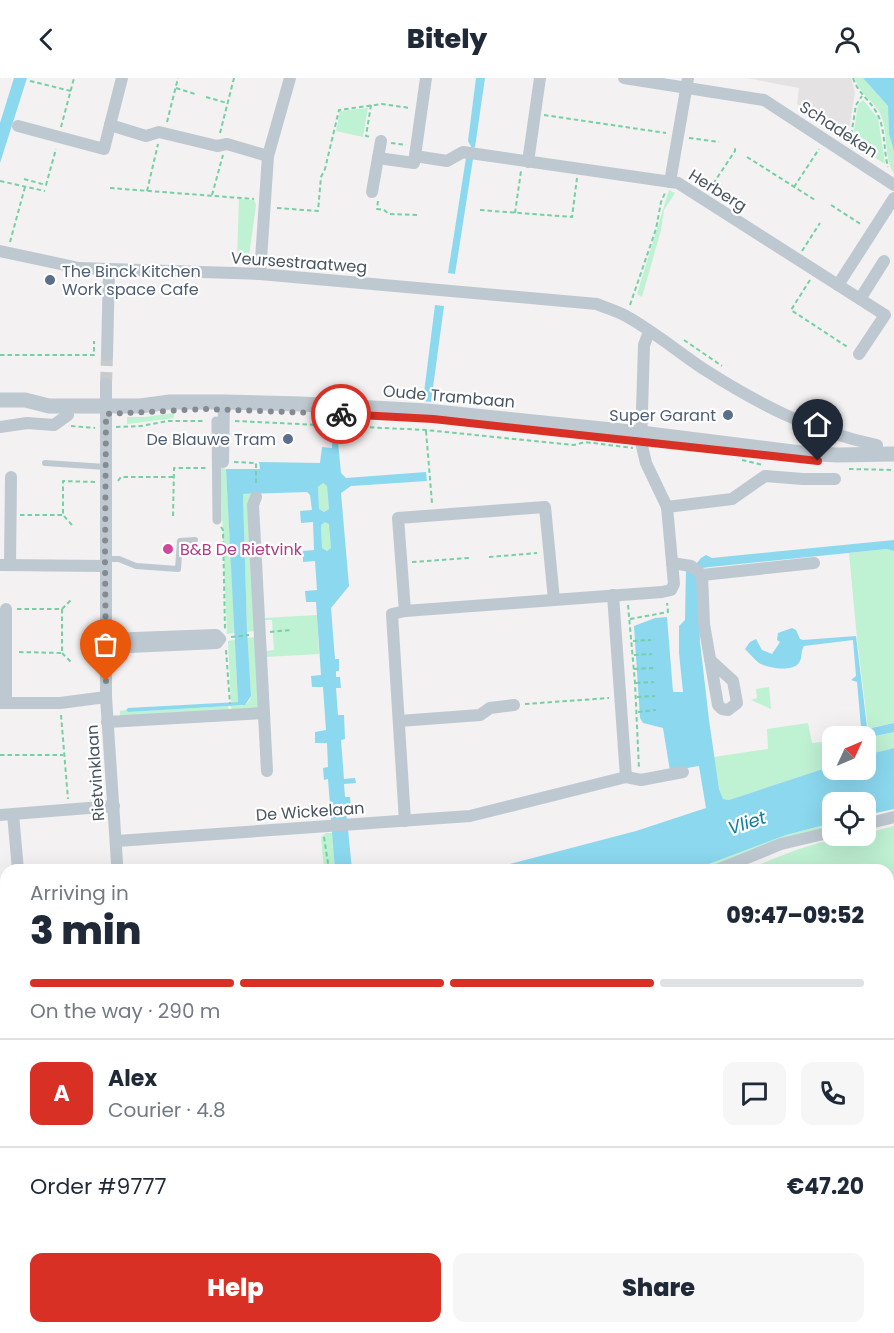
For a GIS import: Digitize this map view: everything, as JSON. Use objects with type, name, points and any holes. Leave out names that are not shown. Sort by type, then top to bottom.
[{"type":"street","points":[[18,126],[104,149],[122,78]]},
{"type":"street","points":[[260,274],[268,156],[290,78]]},
{"type":"street","points":[[415,156],[426,78]]},
{"type":"street","points":[[525,162],[540,78]]},
{"type":"street","name":"Schadeken","points":[[624,78],[687,83],[764,100],[891,183]]},
{"type":"street","points":[[670,182],[687,83]]},
{"type":"street","points":[[110,126],[146,136],[163,133],[268,156]]},
{"type":"street","points":[[372,192],[381,141]]},
{"type":"street","name":"Herberg","points":[[378,158],[414,163],[415,156],[447,161],[463,152],[678,183],[885,315],[859,354]]},
{"type":"street","points":[[838,285],[894,198]]},
{"type":"street","name":"Veursestraatweg","points":[[5,247],[49,263],[109,270],[260,274],[597,304],[627,316],[728,384],[780,413],[802,424],[849,440],[878,445]]},
{"type":"street","points":[[860,299],[884,261]]},
{"type":"street","points":[[107,355],[109,270]]},
{"type":"street","points":[[405,821],[392,614],[405,611],[669,591],[674,584],[667,507],[646,463],[642,441],[644,345],[649,332]]},
{"type":"street","name":"Rietvinklaan","points":[[106,384],[106,697],[117,862]]},
{"type":"street","name":"Oude Trambaan","points":[[0,400],[25,400],[106,416]]},
{"type":"street","name":"Oude Trambaan","points":[[0,409],[106,416],[140,406],[170,402],[222,413],[301,404],[427,411],[642,441],[813,460],[894,462]]},
{"type":"street","points":[[217,520],[222,413]]},
{"type":"street","points":[[0,427],[27,423],[54,425],[68,415]]},
{"type":"street","name":"Oude Trambaan","points":[[642,441],[837,455],[894,454]]},
{"type":"street","points":[[667,507],[732,499],[765,476],[835,479]]},
{"type":"street","points":[[11,477],[5,565],[105,563]]},
{"type":"street","points":[[256,497],[253,505],[257,634],[267,771]]},
{"type":"street","points":[[405,611],[398,518],[433,515],[545,507],[554,600]]},
{"type":"street","points":[[672,563],[698,572],[814,563]]},
{"type":"street","points":[[698,572],[710,660]]},
{"type":"street","points":[[613,595],[626,777]]},
{"type":"street","points":[[6,609],[3,703],[60,703],[106,697]]},
{"type":"street","points":[[216,634],[220,639],[217,643],[106,644],[216,634]]},
{"type":"street","points":[[399,721],[480,715],[490,708],[514,705]]},
{"type":"street","points":[[107,722],[264,713]]},
{"type":"street","name":"De Wickelaan","points":[[117,841],[470,816],[626,777],[641,780],[683,772]]},
{"type":"street","points":[[0,815],[114,806]]},
{"type":"street","points":[[13,814],[17,864]]},
{"type":"street","points":[[876,822],[894,817]]},
{"type":"street","points":[[732,864],[781,844],[822,834]]},
{"type":"lane","points":[[45,463],[106,467]]},
{"type":"lane","points":[[105,563],[119,559],[136,566],[178,569],[180,541],[195,540]]},
{"type":"path","points":[[24,179],[46,185],[74,78]]},
{"type":"path","points":[[147,191],[178,78]]},
{"type":"path","points":[[212,195],[222,145],[227,103],[234,78]]},
{"type":"path","points":[[853,78],[862,96],[875,109],[881,122],[887,166],[891,170],[891,183]]},
{"type":"path","points":[[30,81],[71,91]]},
{"type":"path","points":[[176,88],[195,94]]},
{"type":"path","points":[[848,154],[852,147],[850,142],[856,105],[862,96]]},
{"type":"path","points":[[206,98],[227,103]]},
{"type":"path","points":[[110,188],[212,195],[318,211],[321,177],[339,110],[382,104],[421,110]]},
{"type":"path","points":[[535,114],[719,142]]},
{"type":"path","points":[[794,187],[825,139]]},
{"type":"path","points":[[703,199],[735,151],[735,146]]},
{"type":"path","points":[[747,157],[815,200]]},
{"type":"path","points":[[515,213],[525,162]]},
{"type":"path","points":[[480,210],[572,217],[578,170]]},
{"type":"path","points":[[0,181],[45,191]]},
{"type":"path","points":[[630,307],[656,229],[661,202],[670,182]]},
{"type":"path","points":[[5,247],[25,187]]},
{"type":"path","points":[[831,205],[872,232]]},
{"type":"path","points":[[386,212],[388,214],[418,215]]},
{"type":"path","points":[[797,259],[820,223]]},
{"type":"path","points":[[816,271],[791,310],[859,354]]},
{"type":"path","points":[[621,304],[635,310]]},
{"type":"path","points":[[682,339],[725,369]]},
{"type":"path","points":[[0,355],[94,355],[94,341]]},
{"type":"path","points":[[54,425],[106,416],[141,426],[222,413],[312,423],[426,430],[574,445],[585,442],[642,441]]},
{"type":"path","points":[[426,430],[433,515]]},
{"type":"path","points":[[742,460],[763,465]]},
{"type":"path","points":[[174,516],[174,468],[256,463],[256,497]]},
{"type":"path","points":[[845,469],[894,470]]},
{"type":"path","points":[[63,516],[63,481],[118,482],[121,477],[174,477]]},
{"type":"path","points":[[10,515],[63,516],[72,525]]},
{"type":"path","points":[[217,520],[223,530],[227,637],[291,630]]},
{"type":"path","points":[[489,557],[549,552]]},
{"type":"path","points":[[401,563],[469,558]]},
{"type":"path","points":[[630,619],[668,612],[669,591]]},
{"type":"path","points":[[62,653],[62,609],[71,600]]},
{"type":"path","points":[[626,777],[639,773],[637,712],[628,605]]},
{"type":"path","points":[[6,609],[62,609]]},
{"type":"path","points":[[632,641],[651,639]]},
{"type":"path","points":[[226,648],[230,700]]},
{"type":"path","points":[[6,652],[62,653],[71,662]]},
{"type":"path","points":[[633,655],[652,654]]},
{"type":"path","points":[[634,669],[652,668]]},
{"type":"path","points":[[635,683],[654,682]]},
{"type":"path","points":[[636,697],[655,696]]},
{"type":"path","points":[[514,705],[621,698]]},
{"type":"path","points":[[60,703],[69,810]]},
{"type":"path","points":[[637,712],[656,710]]},
{"type":"path","points":[[0,755],[64,755]]},
{"type":"path","points":[[327,826],[330,864]]},
{"type":"shaded area","points":[[747,78],[851,78],[855,93],[848,135],[841,137],[797,104],[799,88]]},
{"type":"green space","points":[[855,78],[863,78],[888,106],[889,134],[894,151],[894,174],[888,160],[883,120]]},
{"type":"green space","points":[[863,100],[878,118],[885,164],[871,155],[866,156],[852,144],[858,105]]},
{"type":"green space","points":[[368,108],[363,137],[336,131],[340,111]]},
{"type":"green space","points":[[669,190],[675,193],[664,210],[661,230],[642,297],[637,294]]},
{"type":"green space","points":[[239,199],[254,200],[256,205],[247,260],[237,260]]},
{"type":"green space","points":[[174,413],[174,418],[127,424],[127,417]]},
{"type":"green space","points":[[220,467],[226,469],[235,633],[227,634]]},
{"type":"green space","points":[[323,483],[327,486],[329,509],[324,512],[319,510],[318,487]]},
{"type":"green space","points":[[243,494],[253,494],[255,631],[247,632]]},
{"type":"green space","points":[[325,521],[330,524],[331,548],[327,551],[322,548],[321,525]]},
{"type":"green space","points":[[888,549],[894,551],[894,723],[868,726],[849,553]]},
{"type":"green space","points":[[332,562],[334,587],[330,590],[325,587],[323,563]]},
{"type":"green space","points":[[317,615],[319,654],[266,657],[266,651],[274,650],[272,620],[264,620],[264,618]]},
{"type":"green space","points":[[256,637],[259,706],[256,709],[232,713],[231,706],[241,706],[250,700],[247,638]]},
{"type":"green space","points":[[235,640],[238,702],[231,702],[228,641]]},
{"type":"green space","points":[[769,687],[771,709],[751,700],[757,698],[756,689]]},
{"type":"green space","points":[[228,706],[229,713],[120,719],[120,711],[126,710],[128,712]]},
{"type":"green space","points":[[808,723],[812,743],[822,742],[822,769],[729,800],[723,799],[719,789],[714,757],[768,749],[767,729]]},
{"type":"green space","points":[[894,732],[894,748],[876,752],[876,736]]},
{"type":"green space","points":[[822,826],[822,830],[723,864],[709,864],[786,835]]},
{"type":"green space","points":[[894,826],[894,864],[761,864],[822,842],[822,846],[876,846],[876,830]]},
{"type":"green space","points":[[326,833],[333,833],[335,864],[323,864],[321,837]]},
{"type":"water","points":[[14,78],[27,78],[0,163],[0,123]]},
{"type":"water","points":[[476,78],[485,78],[475,147],[472,148],[468,141]]},
{"type":"water","points":[[863,78],[894,78],[894,151],[889,134],[888,106]]},
{"type":"water","points":[[466,158],[473,159],[455,274],[448,273]]},
{"type":"water","points":[[435,305],[444,306],[431,402],[423,401]]},
{"type":"water","points":[[332,442],[338,442],[341,473],[346,478],[426,472],[427,481],[351,486],[341,493],[349,586],[331,608],[335,659],[339,659],[339,671],[336,671],[336,677],[340,677],[341,688],[336,688],[338,715],[344,715],[345,739],[341,740],[344,779],[355,778],[356,783],[344,784],[345,797],[350,797],[351,809],[346,809],[351,864],[335,864],[328,779],[324,780],[323,768],[328,767],[327,743],[315,743],[315,732],[326,730],[323,687],[312,687],[311,676],[321,675],[316,602],[306,602],[305,591],[317,590],[315,561],[303,562],[303,551],[314,550],[313,522],[301,523],[300,511],[312,510],[310,495],[307,492],[243,494],[251,696],[245,705],[128,712],[126,710],[128,708],[238,702],[226,469],[260,469],[259,462],[320,463],[322,447],[332,448]],"holes":[[[323,483],[327,486],[329,509],[324,512],[319,509],[318,487]],[[325,522],[329,524],[331,548],[327,551],[322,548],[321,525]]]},
{"type":"water","points":[[894,540],[894,551],[887,549],[702,568],[696,564],[706,555],[712,558]]},
{"type":"water","name":"Vliet","points":[[686,569],[698,579],[700,642],[719,789],[723,799],[729,800],[822,769],[822,780],[876,780],[876,752],[894,748],[894,809],[876,813],[876,792],[822,792],[822,826],[786,835],[709,864],[510,864],[636,831],[706,808],[699,766],[670,771],[663,728],[643,723],[640,718],[634,626],[655,618],[667,617],[673,692],[683,692],[679,626],[685,620]]},
{"type":"water","points":[[792,628],[803,640],[856,636],[867,726],[861,726],[857,682],[851,680],[856,676],[853,640],[804,646],[798,664],[784,669],[759,663],[745,649],[750,642],[756,639],[762,650],[772,654],[780,642],[777,640],[778,633]]},
{"type":"water","points":[[894,723],[894,732],[876,736],[876,727]]},
{"type":"tunnel","points":[[106,384],[107,355]]},
{"type":"way so far","points":[[106,681],[106,414],[144,414],[206,409],[341,414]]},
{"type":"place","name":"The Binck Kitchen Work space Cafe","points":[[50,280]]},
{"type":"place","name":"Super Garant","points":[[728,415]]},
{"type":"place","name":"De Blauwe Tram","points":[[288,439]]},
{"type":"place","name":"B&B De Rietvink","points":[[168,549]]},
{"type":"route","points":[[341,414],[433,419],[818,461]]}]
